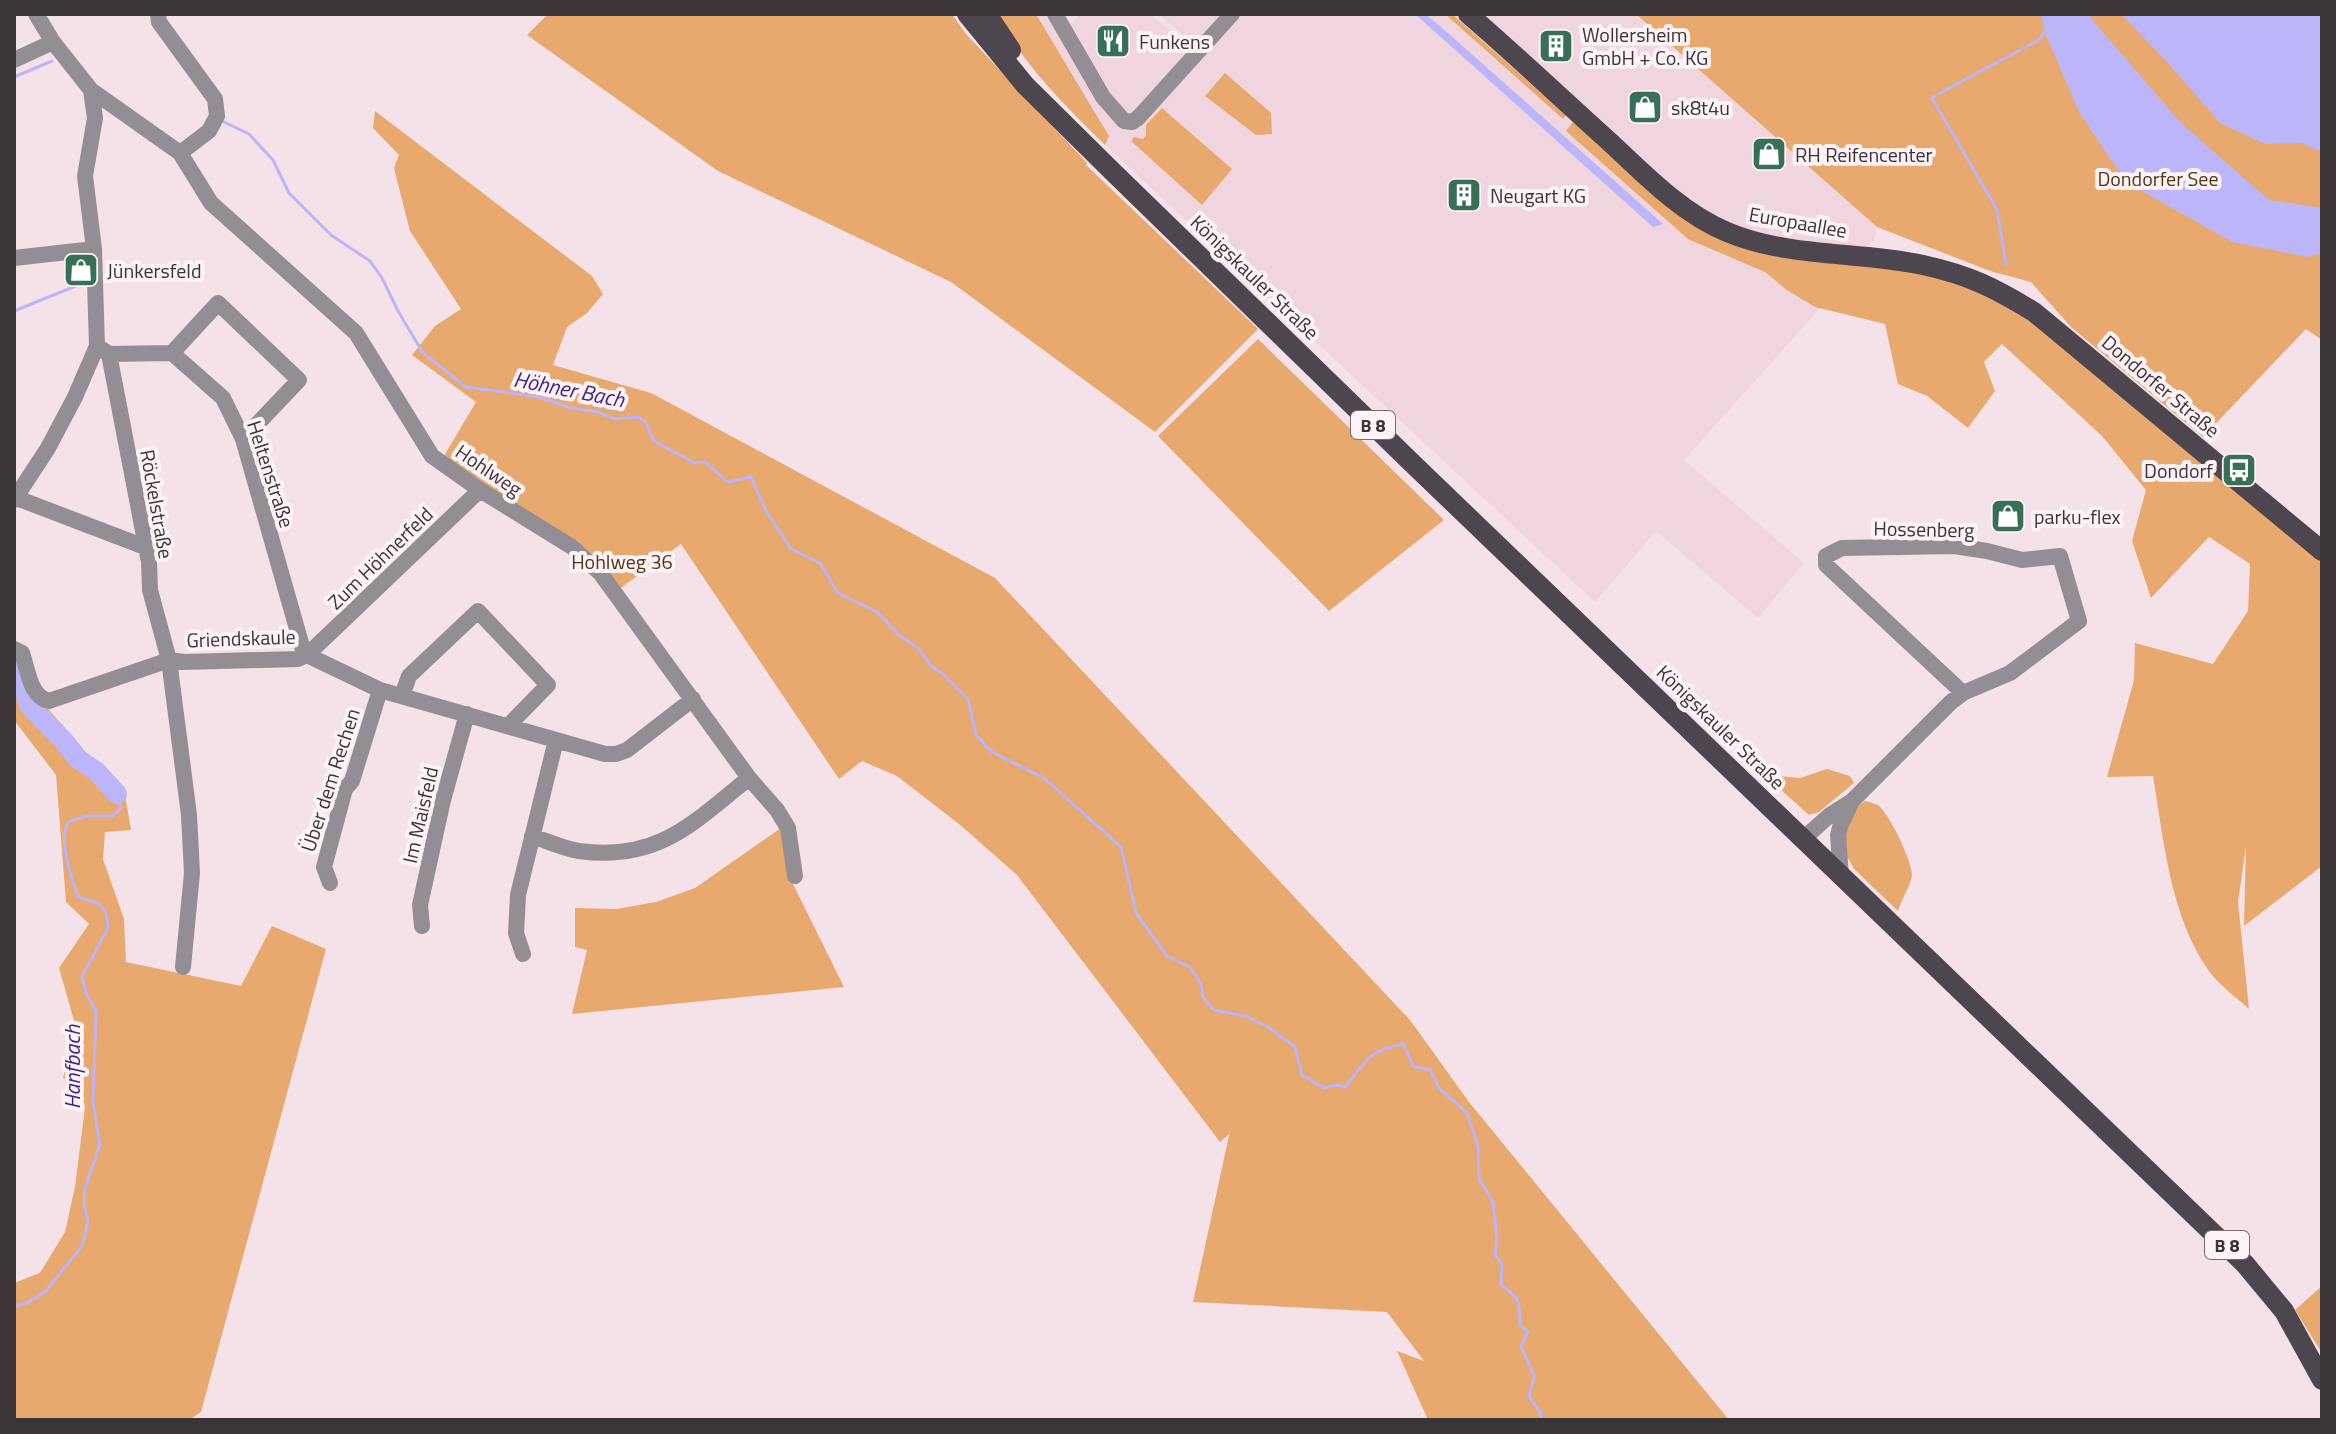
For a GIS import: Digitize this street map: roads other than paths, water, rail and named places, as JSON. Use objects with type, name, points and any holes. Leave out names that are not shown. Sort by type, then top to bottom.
[{"type":"main road","name":"Königskauler Straße","points":[[967,14],[1025,85],[2245,1264],[2284,1311],[2322,1380]]},
{"type":"main road","name":"Königskauler Straße","points":[[987,14],[1067,124]]},
{"type":"main road","name":"Europaallee","points":[[1468,14],[1657,185],[1703,220],[1726,232],[1777,247],[1922,264],[1959,274]]},
{"type":"main road","name":"Dondorfer Straße","points":[[1959,274],[1989,285],[2034,312],[2322,551]]},
{"type":"street","name":"Hohlweg","points":[[36,14],[53,42],[91,90],[180,153],[211,203],[356,333],[432,456],[572,547],[611,586],[749,778],[777,810],[788,828],[795,876]]},
{"type":"street","points":[[158,14],[159,22],[215,99],[217,116],[209,131],[180,153]]},
{"type":"street","points":[[1055,14],[1103,97],[1124,121],[1132,122],[1232,14]]},
{"type":"street","points":[[14,60],[53,42]]},
{"type":"street","name":"Röckelstraße","points":[[91,90],[95,118],[85,176],[103,350],[149,562],[150,590],[169,660],[189,815],[192,873],[183,967]]},
{"type":"street","points":[[14,258],[94,249]]},
{"type":"street","points":[[145,547],[14,498],[48,448],[103,350],[172,353],[218,303],[299,380],[243,439]]},
{"type":"street","name":"Heltenstraße","points":[[172,353],[223,398],[243,439],[303,650],[307,655]]},
{"type":"street","name":"Zum Höhnerfeld","points":[[307,655],[480,490]]},
{"type":"street","name":"Hossenberg","points":[[1803,839],[1830,815],[1852,801],[1951,702],[1963,693],[2010,673],[2079,621],[2060,556],[2022,560],[1954,546],[1842,548],[1826,556],[1826,565],[1963,693]]},
{"type":"street","points":[[402,696],[409,676],[478,611],[548,685],[508,726]]},
{"type":"street","points":[[14,649],[22,653],[35,694],[49,701],[169,660]]},
{"type":"street","name":"Griendskaule","points":[[169,660],[298,659],[307,655],[380,690],[605,754],[627,750],[693,699]]},
{"type":"street","name":"Über dem Rechen","points":[[330,883],[324,867],[345,789],[352,781],[380,690]]},
{"type":"street","name":"Im Maisfeld","points":[[422,926],[420,905],[443,800],[467,714]]},
{"type":"street","points":[[523,954],[516,933],[518,895],[556,740]]},
{"type":"street","points":[[532,836],[576,851],[610,854],[640,851],[683,831],[749,778]]},
{"type":"street","name":"Hossenberg","points":[[1841,876],[1838,841],[1841,824],[1852,801]]},
{"type":"street","points":[[1803,839],[1820,839],[1841,824]]},
{"type":"waterway","points":[[1938,94],[2037,41],[2045,32]]},
{"type":"waterway","name":"Höhner Bach","points":[[14,77],[52,61]]},
{"type":"waterway","points":[[1935,96],[1932,98],[1996,208]]},
{"type":"waterway","name":"Höhner Bach","points":[[224,122],[249,134],[273,160],[289,193],[331,235],[370,261],[423,353],[466,387],[539,397],[615,419],[638,417],[645,421],[654,441],[695,463],[705,462],[728,482],[751,477],[766,511],[791,549],[820,563],[838,593],[877,612],[899,635],[918,648],[931,666],[968,699],[976,735],[992,752],[1044,778],[1121,847],[1136,913],[1167,956],[1190,967],[1201,984],[1203,997],[1214,1010],[1245,1016],[1268,1027],[1295,1047],[1302,1075],[1324,1088],[1345,1087],[1373,1055],[1403,1043],[1413,1066],[1430,1070],[1439,1088],[1467,1113],[1478,1146],[1479,1179],[1493,1202],[1497,1239],[1495,1255],[1502,1264],[1501,1285],[1515,1297],[1520,1325],[1528,1332],[1521,1346],[1534,1376],[1529,1397],[1541,1413],[1541,1420]]},
{"type":"waterway","points":[[1997,210],[2006,264]]},
{"type":"waterway","name":"Höhner Bach","points":[[14,311],[88,281]]},
{"type":"waterway","name":"Hanfbach","points":[[14,663],[29,705],[78,759],[96,771],[117,794]]},
{"type":"waterway","name":"Hanfbach","points":[[14,1307],[45,1292],[82,1246],[88,1222],[84,1204],[85,1188],[100,1144],[93,1103],[96,1011],[86,993],[82,976],[108,928],[106,913],[100,904],[78,897],[66,858],[64,837],[70,821],[87,816],[113,816],[121,808],[117,794]]},
{"type":"place","name":"Funkens","points":[[1113,41]]},
{"type":"place","name":"Wollersheim GmbH + Co. KG","points":[[1556,46]]},
{"type":"place","name":"sk8t4u","points":[[1645,107]]},
{"type":"place","name":"RH Reifencenter","points":[[1769,154]]},
{"type":"place","name":"Neugart KG","points":[[1464,195]]},
{"type":"place","name":"Jünkersfeld","points":[[81,270]]},
{"type":"place","name":"Dondorf","points":[[2239,470]]},
{"type":"place","name":"parku-flex","points":[[2008,516]]},
{"type":"park label","name":"Dondorfer See","points":[[2158,178]]},
{"type":"park label","name":"Hohlweg 36","points":[[622,561]]}]
